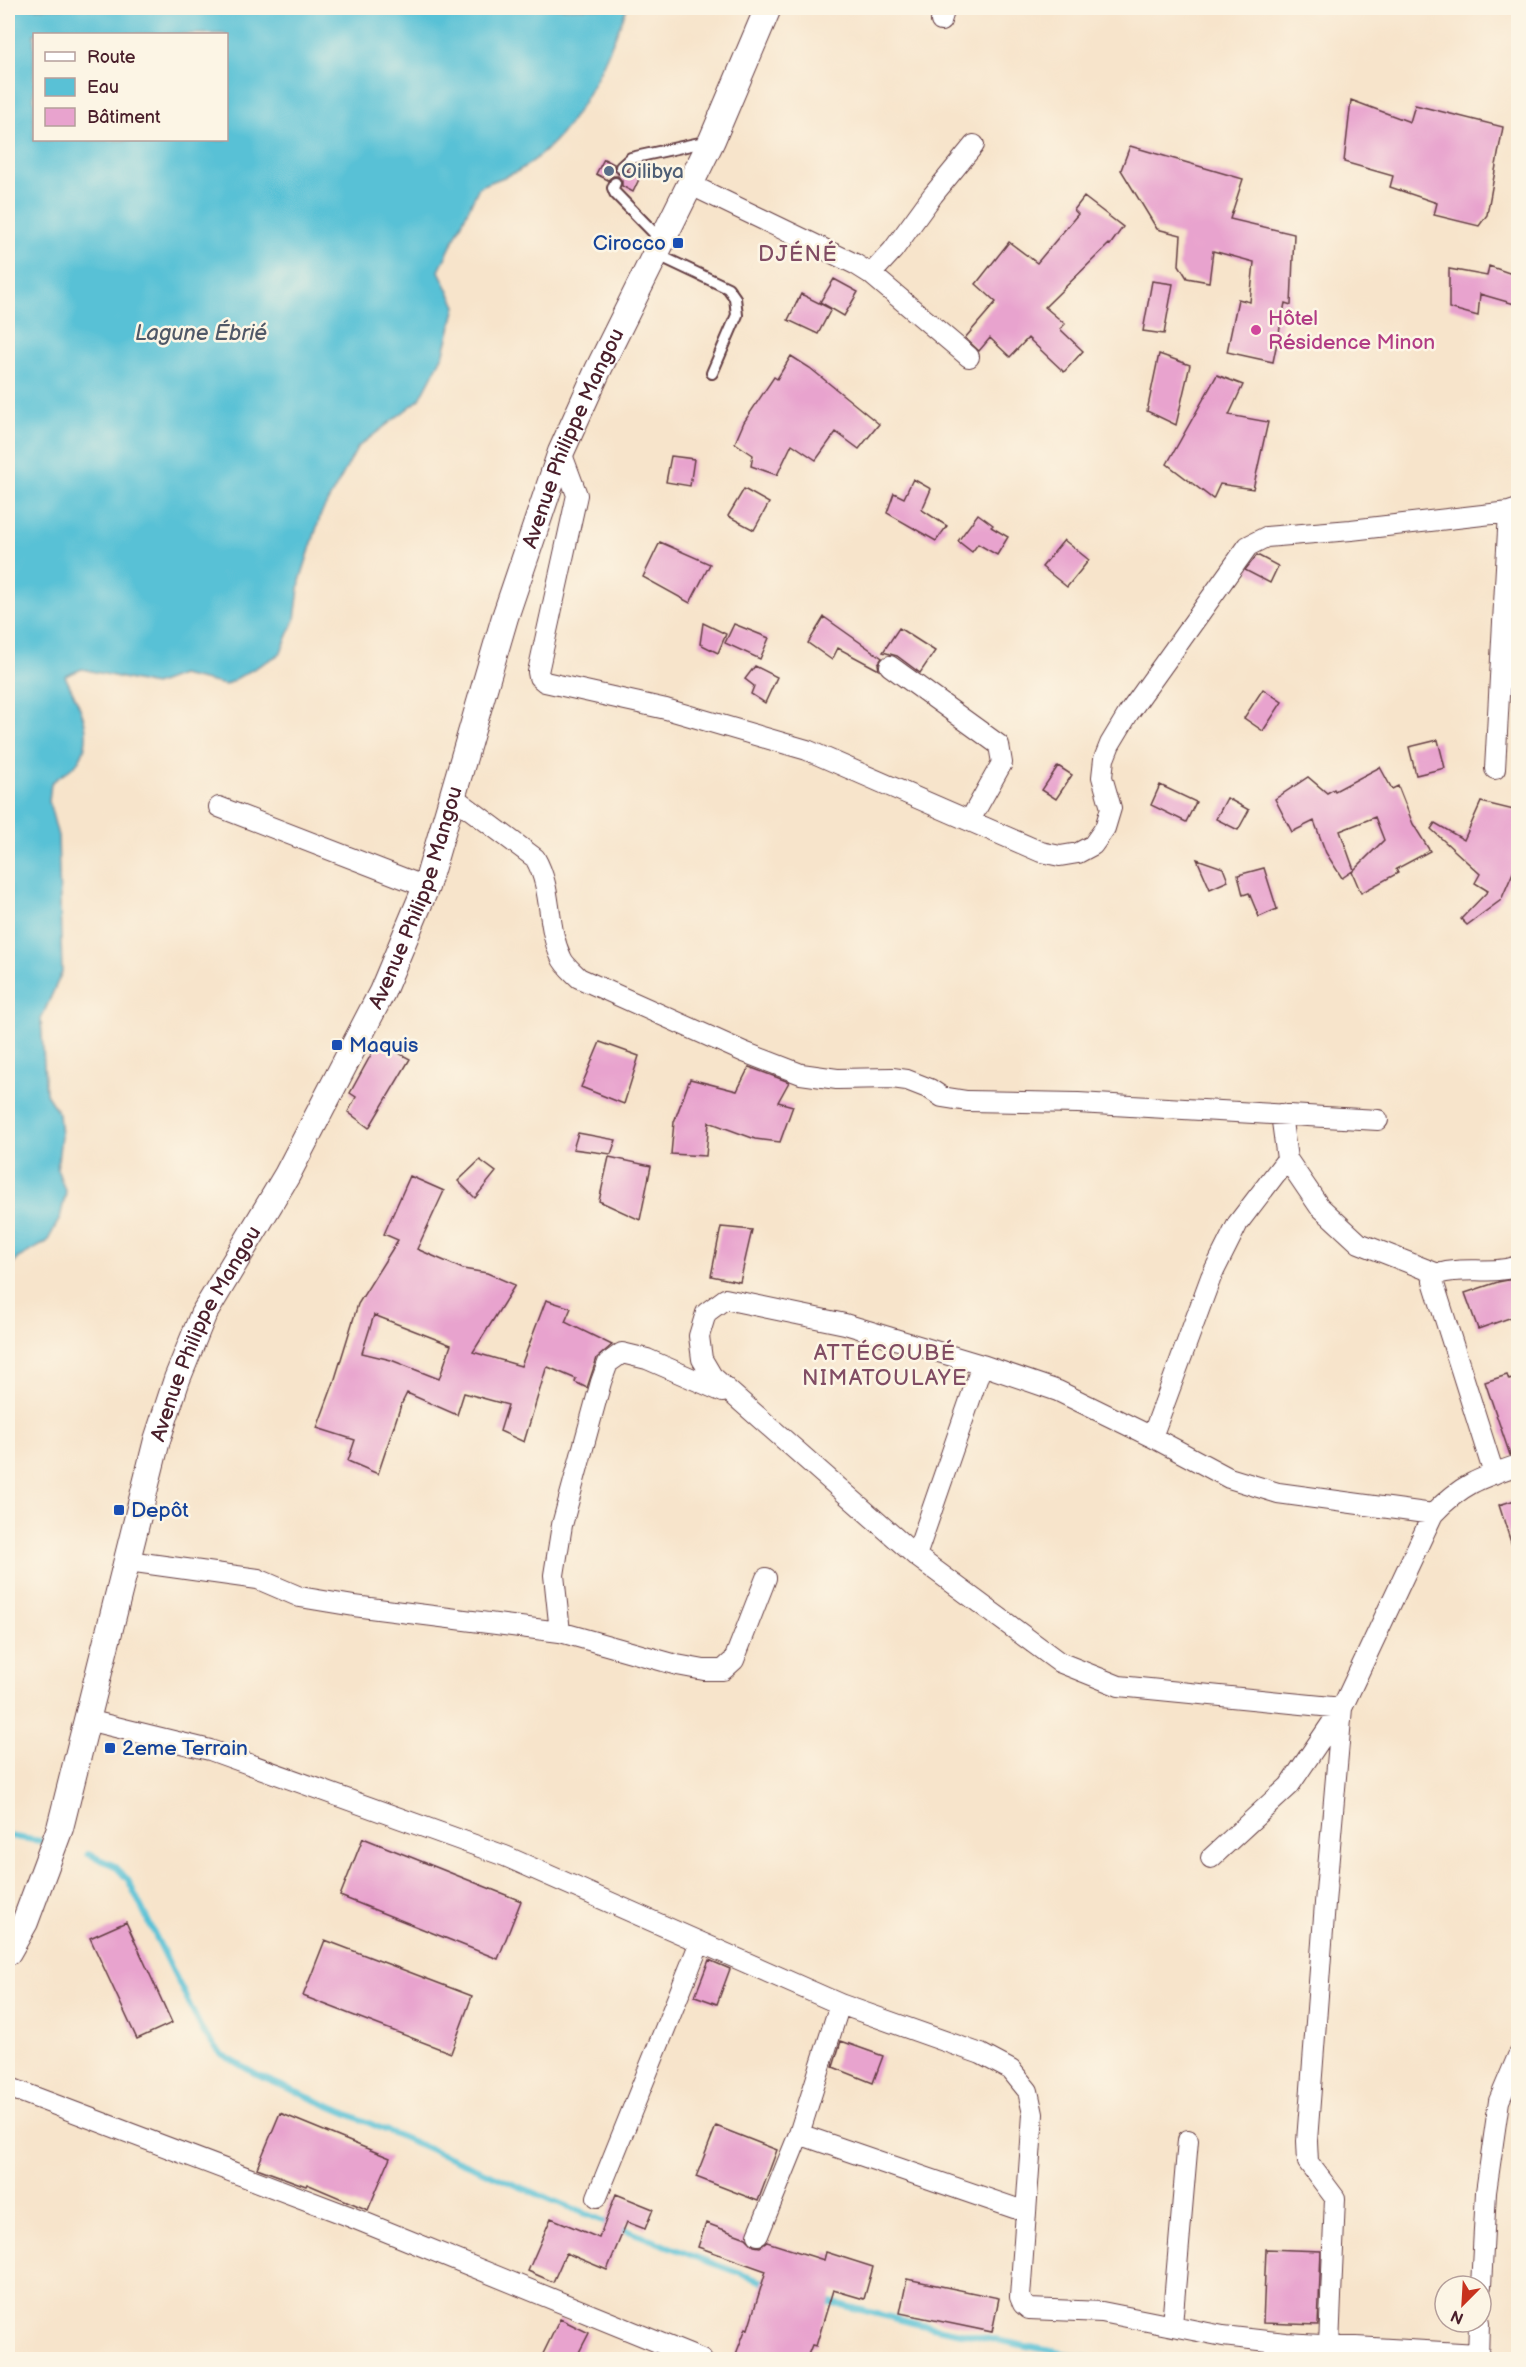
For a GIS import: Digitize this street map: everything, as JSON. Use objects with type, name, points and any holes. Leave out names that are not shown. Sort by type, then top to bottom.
[{"type":"street","name":"Avenue Philippe Mangou","points":[[8,1952],[25,1922],[60,1828],[129,1561],[157,1440],[177,1379],[203,1315],[287,1175],[382,992],[426,887],[512,594],[561,452],[598,370],[712,140],[768,8]]},
{"type":"street","points":[[871,274],[893,250],[933,195],[974,145]]},
{"type":"street","points":[[689,184],[855,264],[871,274],[969,357]]},
{"type":"street","points":[[561,452],[577,495],[539,677],[545,682],[666,709],[807,750],[1041,852],[1060,856],[1078,853],[1093,845],[1105,828],[1111,808],[1102,777],[1104,759],[1110,744],[1128,714],[1248,546],[1266,537],[1514,510],[1494,769]]},
{"type":"street","points":[[890,666],[999,745],[1002,763],[970,820]]},
{"type":"street","points":[[452,796],[535,858],[543,873],[548,892],[551,925],[561,959],[579,978],[744,1052],[801,1074],[837,1080],[900,1079],[930,1089],[942,1097],[967,1101],[1078,1103],[1378,1120]]},
{"type":"street","points":[[219,807],[426,887]]},
{"type":"street","points":[[1281,1114],[1287,1159],[1319,1206],[1359,1243],[1438,1274]]},
{"type":"street","points":[[1152,1437],[1212,1277],[1239,1223],[1287,1159]]},
{"type":"street","points":[[1494,1474],[1432,1281],[1438,1274],[1446,1271],[1494,1271],[1518,1266]]},
{"type":"street","points":[[1342,1708],[1119,1686],[1059,1662],[916,1556],[712,1376],[702,1359],[699,1336],[706,1313],[725,1299],[845,1324],[982,1365],[1058,1391],[1229,1478],[1278,1493],[1433,1514]]},
{"type":"street","points":[[560,1632],[554,1575],[562,1525],[608,1363],[622,1353],[647,1359],[736,1397]]},
{"type":"street","points":[[916,1556],[982,1365]]},
{"type":"street","points":[[1211,1858],[1289,1786],[1342,1708],[1433,1514],[1452,1495],[1475,1480],[1518,1465]]},
{"type":"street","points":[[129,1561],[258,1579],[300,1597],[354,1606],[560,1632],[677,1665],[704,1670],[723,1670],[734,1660],[766,1578]]},
{"type":"street","points":[[1329,2346],[1335,2198],[1308,2162],[1307,2141],[1342,1708]]},
{"type":"street","points":[[87,1720],[210,1750],[505,1856],[840,2004],[981,2054],[1011,2070],[1028,2091],[1033,2114],[1020,2296],[1023,2304],[1029,2309],[1102,2312],[1223,2336],[1478,2357],[1479,2334]]},
{"type":"street","points":[[597,2197],[700,1942]]},
{"type":"street","points":[[758,2235],[799,2134],[840,2004]]},
{"type":"street","points":[[1482,2274],[1486,2192],[1499,2101],[1518,2056]]},
{"type":"street","points":[[8,2087],[346,2215],[702,2360]]},
{"type":"street","points":[[799,2134],[1026,2212]]},
{"type":"street","points":[[1172,2325],[1188,2140]]},
{"type":"lane","points":[[621,167],[631,158],[712,140]]},
{"type":"lane","points":[[615,183],[615,193],[659,248],[728,288],[735,298],[737,315],[712,373]]},
{"type":"water","name":"Lagune Ébrié","points":[[8,8],[627,8],[585,99],[556,140],[518,171],[479,187],[439,271],[456,306],[444,353],[420,399],[358,447],[321,514],[300,581],[295,619],[280,654],[225,685],[181,675],[154,685],[82,669],[65,676],[83,717],[86,739],[77,763],[51,783],[49,802],[58,836],[62,972],[41,1019],[46,1094],[59,1114],[61,1136],[57,1169],[66,1193],[60,1218],[47,1242],[18,1258],[8,1269]]},
{"type":"building","points":[[1351,100],[1410,122],[1415,105],[1503,127],[1487,215],[1479,226],[1434,215],[1437,203],[1390,187],[1393,176],[1344,162]]},
{"type":"building","points":[[1130,146],[1243,179],[1230,219],[1294,234],[1291,305],[1285,303],[1273,362],[1227,352],[1238,299],[1250,302],[1254,262],[1213,251],[1209,282],[1187,278],[1179,265],[1181,235],[1157,229],[1121,170]]},
{"type":"building","points":[[604,159],[614,164],[614,169],[618,174],[628,171],[640,177],[633,192],[622,186],[622,181],[618,176],[613,176],[608,180],[596,174]]},
{"type":"building","points":[[1084,197],[1123,227],[1110,245],[1045,307],[1065,324],[1060,329],[1083,351],[1064,372],[1028,338],[1010,357],[990,338],[979,351],[965,338],[996,302],[976,284],[1009,242],[1037,263],[1078,214],[1074,210]]},
{"type":"building","points":[[1489,266],[1518,276],[1518,305],[1480,294],[1478,316],[1449,308],[1449,269],[1487,276]]},
{"type":"building","points":[[834,279],[858,292],[844,316],[820,302]]},
{"type":"building","points":[[1152,281],[1173,284],[1164,334],[1143,331]]},
{"type":"building","points":[[801,294],[831,309],[818,334],[788,320]]},
{"type":"building","points":[[1159,354],[1190,365],[1176,425],[1147,411]]},
{"type":"building","points":[[791,356],[810,368],[879,424],[859,449],[836,432],[816,460],[792,444],[777,475],[751,466],[753,455],[735,443],[744,422],[774,377],[777,379]]},
{"type":"building","points":[[1217,375],[1243,385],[1229,415],[1268,422],[1253,489],[1220,484],[1213,499],[1167,464]]},
{"type":"building","points":[[671,456],[694,459],[690,486],[666,482]]},
{"type":"building","points":[[913,479],[931,489],[922,510],[947,526],[936,541],[887,513],[894,493],[904,498]]},
{"type":"building","points":[[744,489],[769,503],[754,530],[728,516]]},
{"type":"building","points":[[978,514],[993,525],[991,527],[1008,537],[997,555],[978,544],[972,552],[958,541]]},
{"type":"building","points":[[1064,540],[1089,560],[1067,587],[1042,567]]},
{"type":"building","points":[[660,542],[710,564],[690,603],[643,577]]},
{"type":"building","points":[[1257,555],[1278,566],[1270,583],[1245,570]]},
{"type":"building","points":[[824,617],[882,658],[878,664],[879,670],[838,648],[832,660],[808,643]]},
{"type":"building","points":[[703,623],[726,634],[718,653],[700,644]]},
{"type":"building","points":[[734,624],[769,638],[760,659],[725,643]]},
{"type":"building","points":[[899,628],[935,651],[920,673],[897,656],[883,652]]},
{"type":"building","points":[[755,666],[777,677],[765,703],[751,694],[754,686],[745,679]]},
{"type":"building","points":[[1263,689],[1282,702],[1263,731],[1244,718]]},
{"type":"building","points":[[1438,740],[1445,768],[1416,775],[1409,747]]},
{"type":"building","points":[[1058,766],[1072,775],[1056,799],[1042,790]]},
{"type":"building","points":[[1380,767],[1392,789],[1398,786],[1413,824],[1430,851],[1396,869],[1398,873],[1361,893],[1352,872],[1354,870],[1342,878],[1326,853],[1314,821],[1292,832],[1275,799],[1308,777],[1327,793],[1334,789],[1335,791]],"holes":[[[1375,817],[1384,840],[1354,870],[1340,831]]]},
{"type":"building","points":[[1160,785],[1196,802],[1186,822],[1151,805]]},
{"type":"building","points":[[1227,798],[1249,810],[1238,830],[1216,819]]},
{"type":"building","points":[[1481,802],[1518,811],[1518,861],[1501,900],[1467,925],[1461,919],[1488,891],[1475,883],[1480,874],[1431,829],[1435,823],[1464,840]]},
{"type":"building","points":[[1197,859],[1223,868],[1228,881],[1210,889]]},
{"type":"building","points":[[1264,868],[1277,909],[1259,917],[1249,893],[1243,895],[1238,875]]},
{"type":"building","points":[[378,1042],[410,1059],[369,1128],[348,1112],[356,1097],[350,1093]]},
{"type":"building","points":[[600,1042],[639,1056],[624,1104],[581,1087]]},
{"type":"building","points":[[749,1067],[789,1082],[778,1102],[793,1106],[780,1142],[755,1139],[709,1122],[706,1156],[671,1154],[674,1122],[690,1079],[737,1091]]},
{"type":"building","points":[[578,1133],[616,1140],[611,1154],[573,1149]]},
{"type":"building","points":[[609,1157],[651,1166],[640,1220],[599,1201]]},
{"type":"building","points":[[480,1160],[496,1172],[475,1198],[458,1181]]},
{"type":"building","points":[[410,1176],[444,1191],[417,1249],[463,1269],[487,1273],[515,1285],[473,1352],[521,1366],[546,1300],[571,1308],[565,1322],[612,1345],[597,1358],[587,1388],[575,1382],[576,1379],[548,1367],[524,1442],[500,1431],[508,1405],[464,1393],[457,1415],[407,1393],[378,1474],[348,1461],[355,1440],[317,1428],[358,1304],[398,1240],[384,1234]],"holes":[[[374,1315],[451,1345],[439,1379],[391,1360],[362,1353]]]},
{"type":"building","points":[[721,1227],[752,1230],[740,1282],[711,1276]]},
{"type":"building","points":[[1518,1278],[1518,1315],[1478,1329],[1465,1293]]},
{"type":"building","points":[[1507,1375],[1509,1380],[1518,1377],[1518,1453],[1510,1455],[1485,1382]]},
{"type":"building","points":[[1518,1499],[1518,1555],[1515,1555],[1499,1505]]},
{"type":"building","points":[[363,1838],[521,1901],[498,1959],[340,1896]]},
{"type":"building","points":[[126,1922],[172,2023],[137,2039],[90,1938]]},
{"type":"building","points":[[325,1940],[472,1996],[451,2053],[303,1996]]},
{"type":"building","points":[[709,1960],[730,1969],[717,2004],[695,1996]]},
{"type":"building","points":[[841,2041],[883,2056],[873,2083],[833,2067]]},
{"type":"building","points":[[280,2113],[390,2158],[368,2210],[307,2184],[306,2186],[257,2168]]},
{"type":"building","points":[[716,2126],[777,2150],[758,2201],[696,2177]]},
{"type":"building","points":[[616,2194],[653,2209],[645,2229],[627,2222],[607,2270],[566,2253],[553,2282],[528,2271],[551,2218],[599,2238]]},
{"type":"building","points":[[706,2223],[746,2238],[754,2246],[760,2247],[767,2242],[824,2260],[826,2252],[873,2267],[864,2299],[833,2290],[816,2346],[812,2345],[806,2360],[751,2360],[736,2354],[746,2328],[748,2329],[766,2271],[698,2247]]},
{"type":"building","points":[[1266,2249],[1321,2251],[1318,2325],[1263,2323]]},
{"type":"building","points":[[907,2279],[999,2298],[992,2332],[900,2313]]},
{"type":"building","points":[[560,2319],[589,2333],[575,2360],[540,2360]]},
{"type":"waterway","points":[[8,1836],[41,1841]]},
{"type":"waterway","points":[[88,1854],[115,1866],[128,1880],[203,2032],[221,2054],[259,2076],[512,2184],[769,2284]]},
{"type":"waterway","points":[[822,2300],[921,2325],[1097,2360]]},
{"type":"place","name":"Oilibya","points":[[609,171]]},
{"type":"place","name":"Cirocco","points":[[678,243]]},
{"type":"place","name":"Hôtel Résidence Minon","points":[[1256,330]]},
{"type":"place","name":"Maquis","points":[[337,1045]]},
{"type":"place","name":"Depôt","points":[[119,1510]]},
{"type":"place","name":"2eme Terrain","points":[[110,1748]]},
{"type":"district","name":"DJÉNÉ","points":[[798,254]]},
{"type":"district","name":"ATTÉCOUBÉ NIMATOULAYE","points":[[885,1366]]}]
